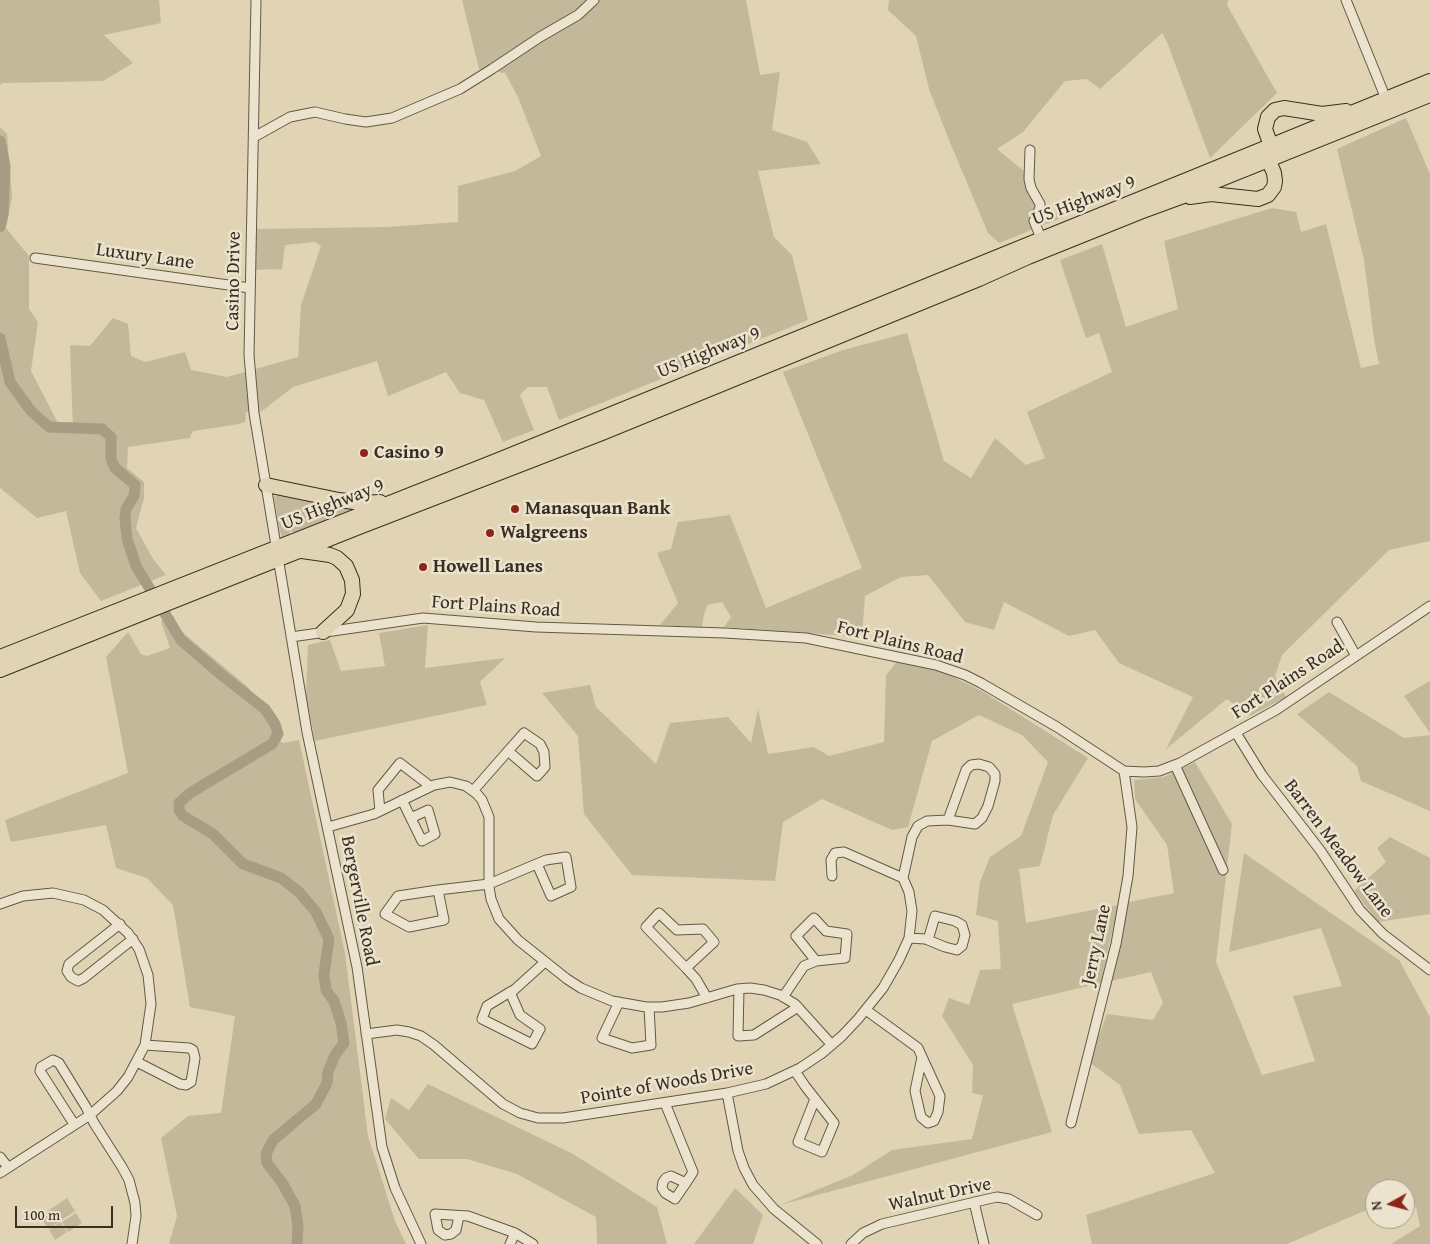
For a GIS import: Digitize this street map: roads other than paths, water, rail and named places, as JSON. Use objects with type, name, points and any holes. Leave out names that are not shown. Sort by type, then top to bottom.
[{"type":"highway","name":"US Highway 9","points":[[277,554],[298,551],[602,433],[973,282],[1035,254],[1181,197],[1268,152],[1336,120],[1430,81]]},
{"type":"highway","name":"US Highway 9","points":[[0,670],[130,612],[277,554],[391,502],[926,285],[964,272],[1041,238],[1268,152],[1285,153],[1430,95]]},
{"type":"highway","points":[[1181,197],[1211,194],[1251,199],[1263,198],[1274,187],[1274,173],[1268,152],[1265,129],[1268,117],[1275,110],[1284,108],[1322,114],[1362,108]]},
{"type":"highway","points":[[266,485],[339,500],[362,503],[391,502]]},
{"type":"highway","points":[[298,551],[330,555],[337,558],[346,566],[352,580],[353,594],[347,610],[323,632]]},
{"type":"highway","name":"US Highway 9","points":[[0,657],[130,612]]},
{"type":"street","name":"Casino Drive","points":[[256,0],[249,355],[254,413],[277,554]]},
{"type":"street","points":[[254,137],[290,116],[315,112],[366,122],[392,118],[460,89],[540,37],[578,15],[594,0]]},
{"type":"street","points":[[1346,0],[1386,99]]},
{"type":"street","points":[[1030,150],[1029,179],[1031,188],[1040,204],[1034,221],[1041,238]]},
{"type":"street","name":"Luxury Lane","points":[[35,258],[250,288]]},
{"type":"street","name":"Bergerville Road","points":[[277,554],[307,732],[352,943],[382,1147],[395,1188],[421,1244]]},
{"type":"street","name":"Fort Plains Road","points":[[291,637],[423,618],[545,628],[755,634],[823,641],[936,665],[964,675],[1025,708],[1124,771],[1154,772],[1176,765],[1276,710],[1430,606]]},
{"type":"street","points":[[1337,622],[1356,656]]},
{"type":"street","points":[[473,790],[524,733],[540,744],[544,752],[545,767],[536,776],[508,751]]},
{"type":"street","name":"Barren Meadow Lane","points":[[1236,733],[1262,775],[1320,850],[1360,910],[1383,934],[1430,970]]},
{"type":"street","points":[[384,809],[378,790],[400,763],[430,786]]},
{"type":"street","points":[[832,876],[831,860],[835,853],[844,852],[903,878],[912,837],[918,826],[927,821],[948,820],[975,824],[982,818],[988,806],[995,781],[995,774],[989,767],[979,764],[971,765],[966,770],[948,820]]},
{"type":"street","points":[[1176,765],[1223,870]]},
{"type":"street","name":"Jerry Lane","points":[[1071,1123],[1116,944],[1126,885],[1132,844],[1132,827],[1124,771]]},
{"type":"street","points":[[328,827],[362,818],[430,786],[450,782],[459,783],[473,790],[482,800],[489,816],[489,884],[494,909],[504,926],[518,940],[567,980],[598,996],[618,1002],[649,1007],[676,1006],[739,989],[764,990],[784,997],[798,1007],[832,1045]]},
{"type":"street","points":[[402,800],[411,818]]},
{"type":"street","points":[[438,890],[444,920],[409,926],[384,914],[398,896],[438,890],[489,884],[546,860],[566,857],[571,887],[551,896],[537,864]]},
{"type":"street","name":"Pointe of Woods Drive","points":[[366,1034],[397,1030],[421,1036],[503,1104],[528,1116],[550,1119],[727,1093],[766,1084],[795,1071],[832,1045],[866,1010],[892,973],[909,938],[912,911],[909,892],[903,878]]},
{"type":"street","points":[[0,904],[32,894],[63,894],[94,904],[120,924],[133,939],[144,961],[150,988],[150,1019],[145,1045],[137,1062],[117,1091],[90,1115],[0,1173]]},
{"type":"street","points":[[686,968],[714,942],[703,929],[677,930],[659,913],[646,927],[696,979],[707,998]]},
{"type":"street","points":[[909,938],[928,940],[957,950],[962,946],[965,935],[962,925],[955,920],[935,916],[928,940]]},
{"type":"street","points":[[784,997],[804,966],[816,961],[845,958],[847,934],[826,931],[814,918],[796,936],[816,961]]},
{"type":"street","points":[[120,924],[69,964],[67,971],[71,977],[78,981],[84,978],[133,939]]},
{"type":"street","points":[[510,992],[520,1015],[540,1029],[532,1044],[482,1019],[487,1006],[510,992],[545,962]]},
{"type":"street","points":[[739,989],[738,1036],[754,1035],[798,1007]]},
{"type":"street","points":[[618,1002],[602,1038],[632,1048],[651,1045],[649,1007]]},
{"type":"street","points":[[866,1010],[918,1048],[940,1096],[938,1112],[934,1121],[928,1123],[921,1117],[915,1091],[922,1057]]},
{"type":"street","points":[[137,1062],[180,1084],[186,1085],[191,1082],[193,1050],[189,1048],[145,1045]]},
{"type":"street","points":[[74,1124],[40,1071],[46,1062],[52,1060],[58,1063],[122,1167],[131,1185],[136,1216],[132,1244]]},
{"type":"street","points":[[795,1071],[814,1099],[834,1123],[822,1152],[798,1142],[814,1099]]},
{"type":"street","points":[[727,1093],[738,1151],[751,1181],[763,1198],[774,1209],[817,1244]]},
{"type":"street","points":[[665,1103],[693,1172],[686,1183]]},
{"type":"street","points":[[0,1157],[8,1167]]},
{"type":"street","name":"Walnut Drive","points":[[851,1244],[863,1233],[882,1224],[997,1197],[1008,1199],[1037,1215]]},
{"type":"street","points":[[974,1202],[984,1244]]},
{"type":"street","points":[[459,1216],[468,1216],[515,1233],[533,1244]]},
{"type":"street","points":[[510,1244],[515,1233]]},
{"type":"waterway","points":[[0,141],[5,166],[3,215],[0,227]]},
{"type":"waterway","points":[[0,338],[10,382],[31,411],[49,427],[102,429],[111,437],[111,459],[115,468],[135,485],[134,496],[126,509],[125,519],[127,539],[136,566],[181,640],[265,709],[275,724],[278,734],[272,744],[190,793],[179,803],[179,810],[183,816],[213,834],[243,864],[281,878],[299,892],[316,912],[329,939],[324,974],[326,990],[334,1001],[341,1023],[344,1043],[335,1055],[328,1072],[327,1083],[316,1104],[273,1140],[266,1154],[267,1163],[283,1184],[295,1206],[298,1226],[297,1244]]},
{"type":"place","name":"Casino 9","points":[[364,453]]},
{"type":"place","name":"Manasquan Bank","points":[[515,509]]},
{"type":"place","name":"Walgreens","points":[[490,533]]},
{"type":"place","name":"Howell Lanes","points":[[423,567]]}]
